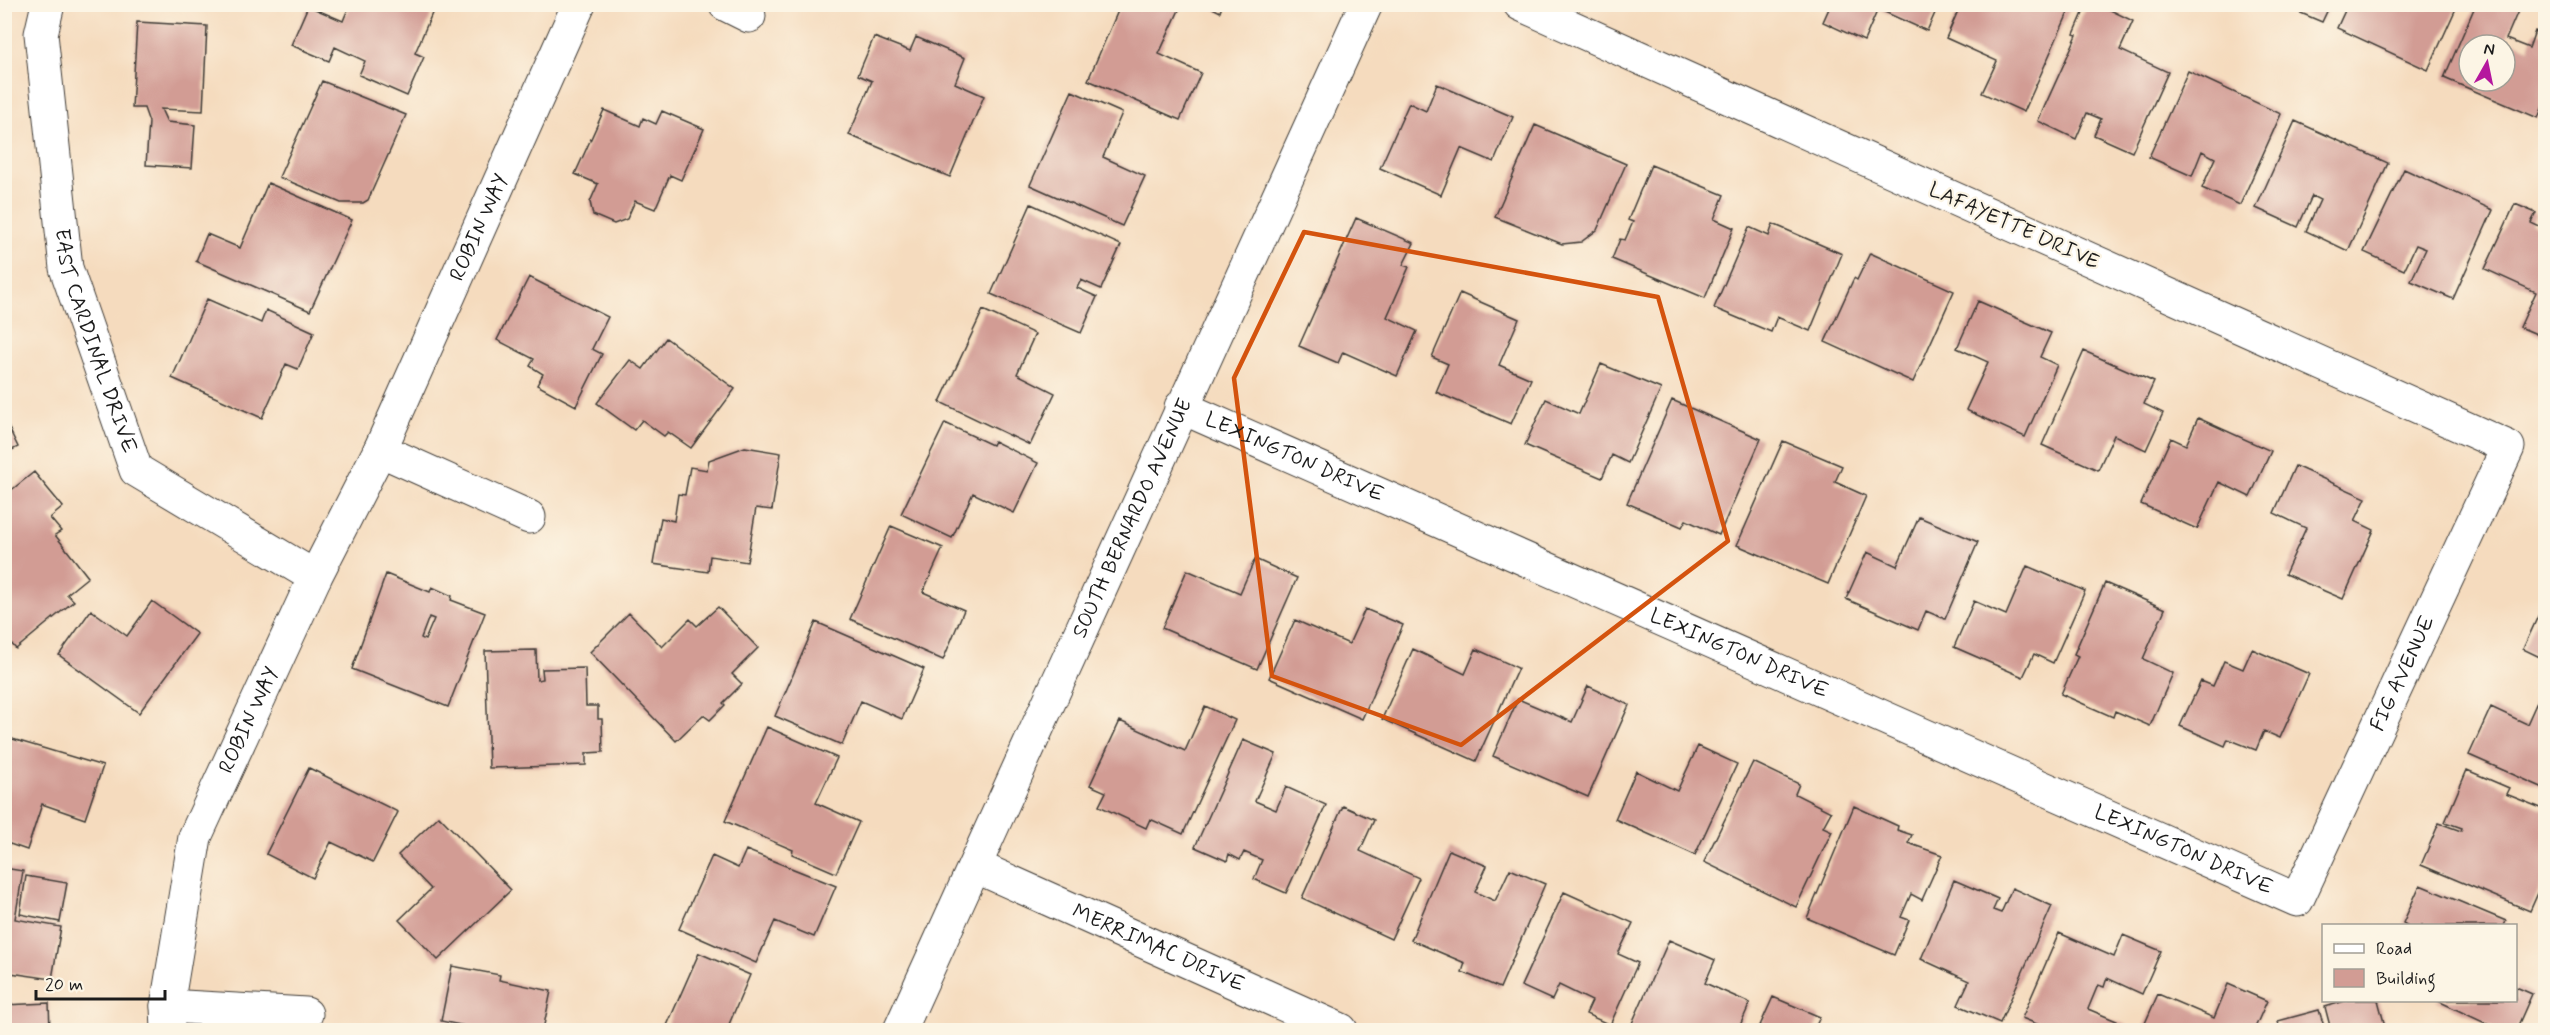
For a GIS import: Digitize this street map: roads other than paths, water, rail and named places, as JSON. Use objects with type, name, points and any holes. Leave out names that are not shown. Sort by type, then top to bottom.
[{"type":"street","name":"EAST CARDINAL DRIVE","points":[[48,4],[41,34],[66,268],[136,470],[315,577]]},
{"type":"street","name":"ROBIN WAY","points":[[306,1014],[168,1018],[195,837],[315,577],[380,450],[579,4]]},
{"type":"street","name":"SOUTH BERNARDO AVENUE","points":[[900,1030],[1366,4]]},
{"type":"street","name":"LAFAYETTE DRIVE","points":[[1520,4],[2508,447]]},
{"type":"street","name":"LEXINGTON DRIVE","points":[[1181,407],[2297,900]]},
{"type":"street","name":"FIG AVENUE","points":[[2297,900],[2508,447]]},
{"type":"street","points":[[380,450],[530,517]]},
{"type":"street","name":"MERRIMAC DRIVE","points":[[975,866],[1341,1030]]}]
